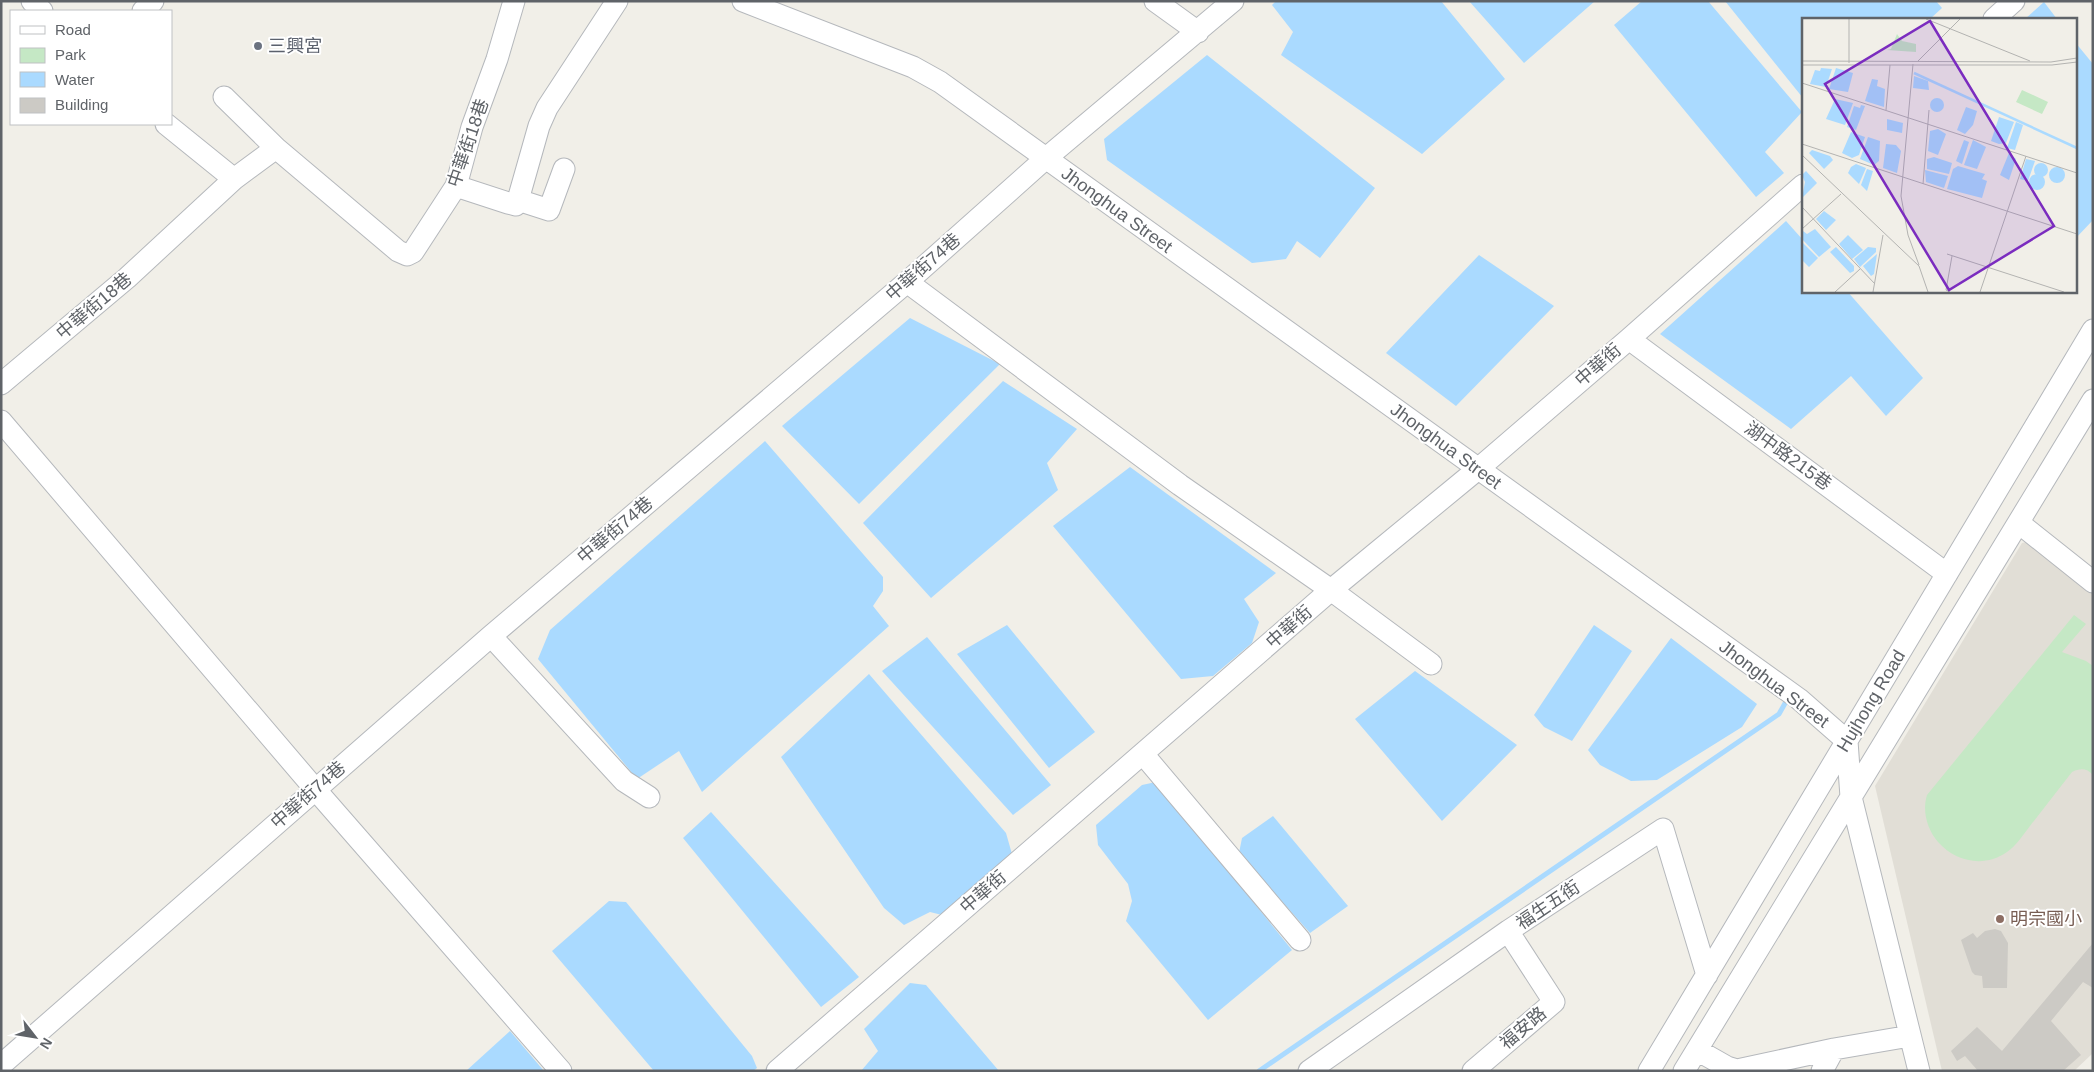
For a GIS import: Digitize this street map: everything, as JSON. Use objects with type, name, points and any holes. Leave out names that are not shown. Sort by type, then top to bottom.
[{"type":"street","points":[[32,1],[41,10]]},
{"type":"street","points":[[144,10],[153,1]]},
{"type":"street","name":"中華街18巷","points":[[224,97],[276,148],[398,251],[407,255],[413,252],[456,186],[472,127],[497,60],[514,1]]},
{"type":"street","points":[[456,186],[516,205],[539,126],[547,108],[617,1]]},
{"type":"street","name":"Jhonghua Street","points":[[743,1],[913,67],[940,82],[1799,699],[1847,741]]},
{"type":"street","points":[[1155,1],[1198,32]]},
{"type":"street","name":"中華街74巷","points":[[1,1065],[491,636],[907,282],[1045,159],[1233,1]]},
{"type":"street","points":[[1995,18],[2014,1]]},
{"type":"street","points":[[167,125],[234,179]]},
{"type":"street","name":"中華街18巷","points":[[1,384],[127,278],[234,179],[276,148]]},
{"type":"street","points":[[518,200],[549,210],[564,169]]},
{"type":"street","name":"中華街","points":[[777,1071],[1331,590],[1478,469],[1802,186]]},
{"type":"street","points":[[907,282],[1180,485],[1331,590],[1431,664]]},
{"type":"street","name":"Hujhong Road","points":[[1649,1071],[2093,330]]},
{"type":"street","name":"湖中路215巷","points":[[1629,338],[1947,574]]},
{"type":"street","name":"Hujhong Road","points":[[1684,1071],[2093,400]]},
{"type":"street","points":[[1,421],[315,789],[561,1071]]},
{"type":"street","points":[[2019,523],[2093,582]]},
{"type":"street","points":[[491,636],[624,781],[648,797]]},
{"type":"street","points":[[1847,741],[1852,797],[1919,1071]]},
{"type":"street","points":[[1142,754],[1300,940]]},
{"type":"street","name":"福生五街","points":[[1309,1071],[1508,931],[1663,829],[1707,975]]},
{"type":"street","name":"福安路","points":[[1473,1071],[1554,1002],[1508,931]]},
{"type":"street","points":[[1697,1050],[1727,1067],[1737,1070],[1834,1049],[1910,1036]]},
{"type":"street","points":[[1822,1071],[1834,1049]]},
{"type":"shaded area","name":"明宗國小","points":[[2038,539],[2093,582],[2093,1053],[2074,1071],[1942,1071],[1875,786],[2022,543]]},
{"type":"green space","points":[[2074,615],[2086,624],[2062,652],[2086,661],[2093,666],[2093,775],[2083,769],[2072,772],[2019,840],[2007,852],[1989,860],[1980,861],[1971,861],[1953,854],[1938,842],[1928,826],[1925,813],[1927,795]]},
{"type":"water","points":[[1276,1],[1441,1],[1505,79],[1422,154],[1281,55],[1293,32],[1272,5]]},
{"type":"water","points":[[1469,1],[1595,1],[1524,63]]},
{"type":"water","points":[[1642,1],[1708,1],[1802,112],[1765,152],[1784,173],[1756,197],[1614,25]]},
{"type":"water","points":[[1725,1],[1936,1],[1942,8],[1931,18],[1802,18],[1802,97]]},
{"type":"water","points":[[2044,2],[2056,18],[2026,18]]},
{"type":"water","points":[[2076,43],[2093,64],[2093,220],[2076,238]]},
{"type":"water","points":[[1207,55],[1375,188],[1320,258],[1297,241],[1286,259],[1252,263],[1107,160],[1104,139]]},
{"type":"water","points":[[1786,221],[1802,239],[1802,292],[1848,292],[1923,378],[1886,416],[1851,376],[1791,429],[1660,334]]},
{"type":"water","points":[[1479,255],[1554,306],[1456,406],[1386,353]]},
{"type":"water","points":[[910,318],[1000,364],[859,504],[782,426]]},
{"type":"water","points":[[1003,381],[1077,429],[1047,463],[1058,490],[931,598],[863,523]]},
{"type":"water","points":[[765,441],[883,577],[883,591],[873,606],[889,626],[702,792],[679,751],[637,779],[538,659],[550,630]]},
{"type":"water","points":[[1130,467],[1276,573],[1244,599],[1259,622],[1252,643],[1213,676],[1181,679],[1053,526]]},
{"type":"water","points":[[1007,625],[1095,732],[1049,768],[957,654]]},
{"type":"water","points":[[1594,625],[1632,651],[1572,741],[1544,727],[1534,715]]},
{"type":"water","points":[[927,637],[1051,785],[1013,815],[882,671]]},
{"type":"water","points":[[1671,638],[1757,704],[1742,727],[1657,780],[1631,781],[1600,765],[1588,750]]},
{"type":"water","points":[[1415,671],[1517,745],[1442,821],[1355,719]]},
{"type":"water","points":[[869,674],[1006,833],[1012,854],[942,915],[930,912],[904,925],[884,908],[781,757]]},
{"type":"water","points":[[1156,782],[1292,950],[1208,1020],[1126,921],[1132,901],[1128,884],[1098,845],[1096,825],[1142,785]]},
{"type":"water","points":[[711,812],[859,977],[821,1007],[683,838]]},
{"type":"water","points":[[1273,816],[1348,906],[1310,933],[1239,853],[1242,838]]},
{"type":"water","points":[[609,901],[626,902],[752,1056],[757,1068],[753,1071],[654,1071],[552,951]]},
{"type":"water","points":[[910,983],[926,985],[999,1071],[861,1071],[878,1051],[864,1029]]},
{"type":"water","points":[[510,1031],[544,1071],[466,1071]]},
{"type":"building","points":[[1995,929],[2001,931],[2008,943],[2007,988],[1983,988],[1982,976],[1975,975],[1972,972],[1961,940],[1973,933],[1977,938],[1985,931]]},
{"type":"building","points":[[2093,943],[2093,988],[2083,982],[2051,1021],[2081,1055],[2063,1071],[1978,1071],[1965,1056],[1957,1061],[1951,1051],[1977,1027],[2002,1051]]},
{"type":"waterway","points":[[1259,1071],[1779,714],[1788,698]]},
{"type":"place","name":"三興宮","points":[[258,46]]},
{"type":"place","name":"明宗國小","points":[[2000,919]]}]
